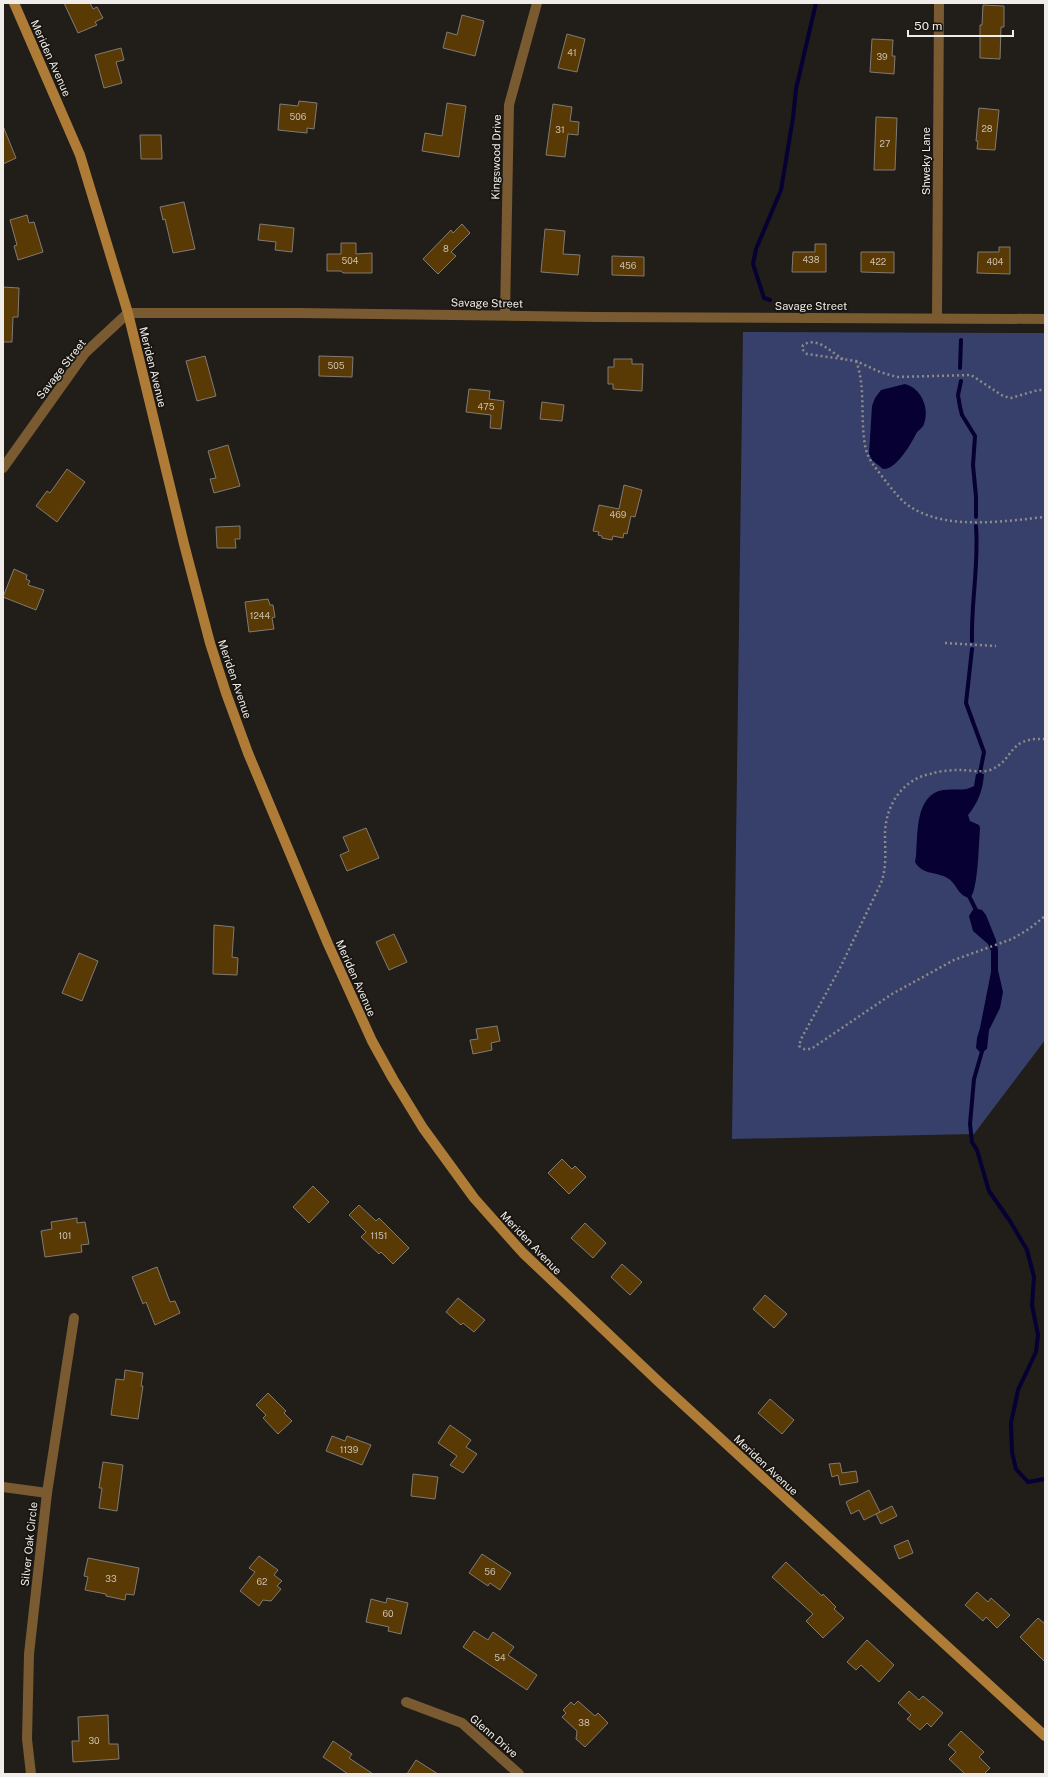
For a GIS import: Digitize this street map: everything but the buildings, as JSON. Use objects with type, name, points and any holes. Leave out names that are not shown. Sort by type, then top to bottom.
[{"type":"main road","name":"Meriden Avenue","points":[[14,3],[80,155],[128,313],[184,544],[210,643],[226,693],[248,753],[355,1004],[372,1041],[423,1128],[490,1218],[549,1279],[763,1478],[1045,1736]]},
{"type":"street","name":"Kingswood Drive","points":[[505,315],[509,105],[537,3]]},
{"type":"street","name":"Shweky Lane","points":[[937,318],[939,3]]},
{"type":"street","name":"Savage Street","points":[[3,468],[86,353],[128,313],[1045,319]]},
{"type":"street","name":"Silver Oak Circle","points":[[30,1774],[27,1739],[29,1654],[47,1493],[74,1318]]},
{"type":"street","points":[[3,1487],[47,1493]]},
{"type":"street","name":"Glenn Drive","points":[[406,1702],[462,1724],[519,1774]]},
{"type":"path","points":[[843,359],[817,343],[811,342],[803,345],[802,349],[807,354],[856,361],[880,372],[897,377],[972,375],[1003,396],[1011,398],[1038,390],[1045,390]]},
{"type":"path","points":[[856,361],[862,379],[862,416],[865,444],[871,463],[897,495],[913,508],[932,517],[965,522],[1045,517]]},
{"type":"path","points":[[945,642],[996,646]]},
{"type":"path","points":[[1045,738],[1032,738],[1022,742],[1014,747],[1001,763],[988,771],[944,771],[928,774],[911,782],[896,794],[886,822],[884,872],[879,889],[840,968],[801,1039],[799,1046],[804,1049],[811,1049],[892,994],[954,960],[1021,935],[1045,916]]},
{"type":"shaded area","points":[[743,332],[1045,333],[1045,1040],[974,1134],[732,1139]]},
{"type":"shaded area","points":[[905,384],[911,386],[920,394],[925,405],[926,418],[923,427],[917,433],[907,450],[898,461],[888,468],[883,469],[872,460],[869,454],[872,406],[875,398],[881,390]]},
{"type":"shaded area","points":[[976,774],[984,774],[979,796],[975,806],[968,815],[970,821],[979,825],[980,828],[979,854],[975,886],[973,894],[970,898],[960,893],[949,879],[922,869],[915,862],[918,826],[923,807],[927,799],[934,793],[943,790],[963,789],[974,786]]},
{"type":"shaded area","points":[[974,908],[982,910],[986,915],[996,940],[998,950],[998,970],[1003,992],[1000,1008],[989,1030],[987,1049],[981,1053],[976,1048],[991,972],[991,951],[988,944],[973,931],[969,916]]},
{"type":"waterway","points":[[770,300],[764,298],[753,264],[756,249],[781,190],[793,118],[796,89],[816,3]]},
{"type":"waterway","points":[[960,368],[961,340]]},
{"type":"waterway","points":[[961,381],[958,395],[962,415],[975,436],[973,465],[976,517]]},
{"type":"waterway","points":[[972,641],[977,540],[976,526]]},
{"type":"waterway","points":[[972,649],[966,703],[984,752],[979,778]]},
{"type":"waterway","points":[[968,894],[977,912]]},
{"type":"waterway","points":[[983,1048],[974,1079],[970,1124],[972,1142],[977,1150],[989,1191],[1010,1221],[1027,1250],[1034,1277],[1032,1305],[1038,1335],[1036,1352],[1018,1390],[1011,1423],[1012,1452],[1016,1469],[1028,1482],[1045,1479]]}]
